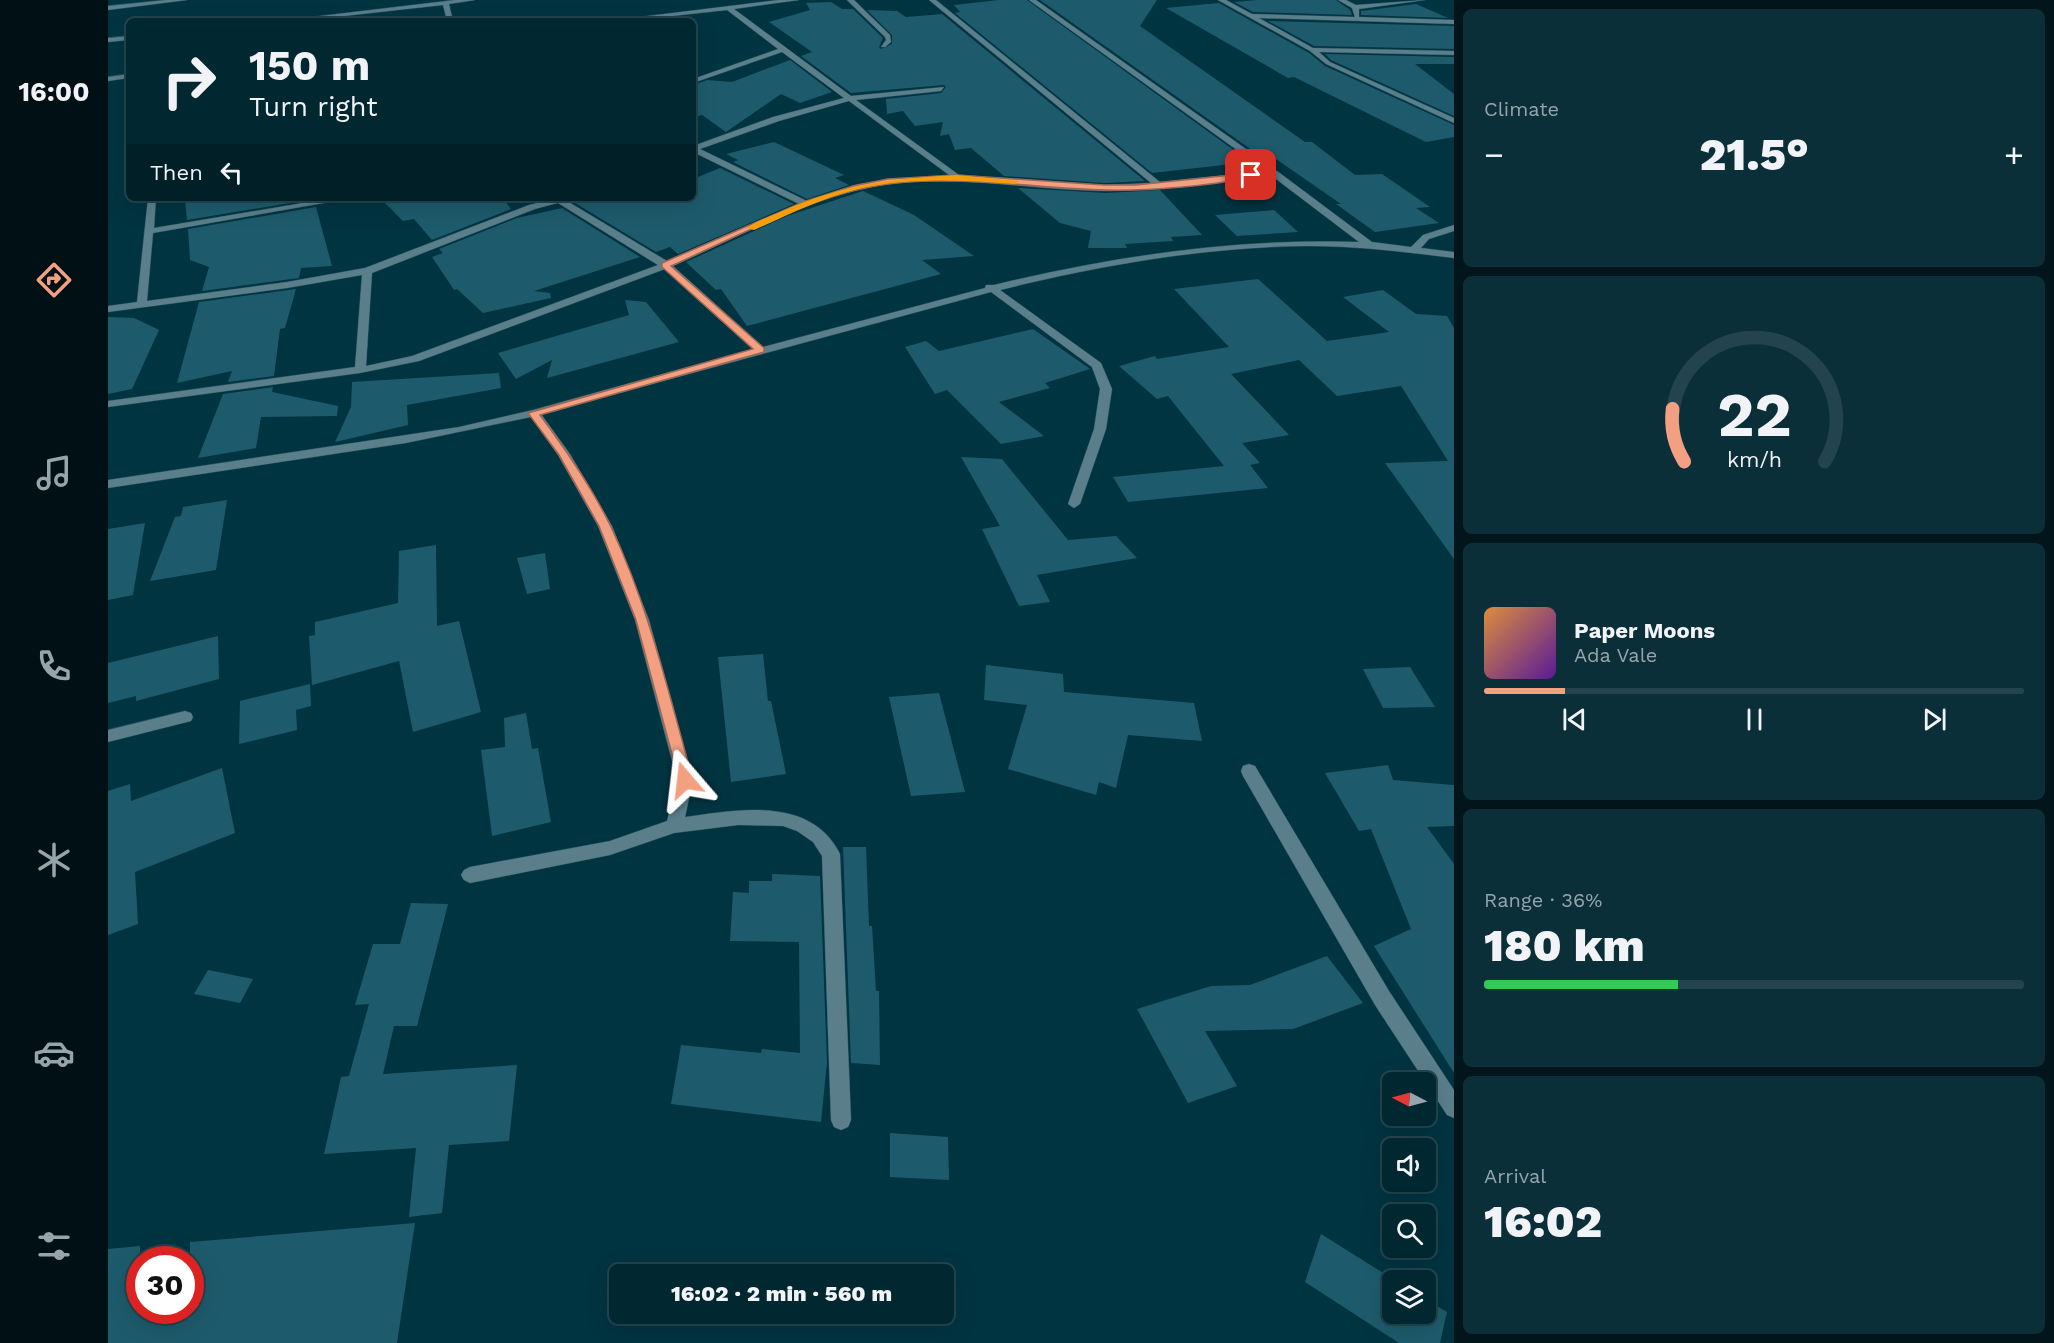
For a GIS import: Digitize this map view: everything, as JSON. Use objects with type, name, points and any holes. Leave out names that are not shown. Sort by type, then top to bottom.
[{"type":"street","points":[[108,8],[184,0]]},
{"type":"street","points":[[308,18],[472,0]]},
{"type":"street","points":[[637,18],[796,0]]},
{"type":"street","points":[[850,0],[888,36],[889,41],[883,46]]},
{"type":"street","points":[[932,0],[1160,186]]},
{"type":"street","points":[[1032,0],[1274,173],[1368,244]]},
{"type":"street","points":[[1221,0],[1312,50],[1336,67],[1454,121]]},
{"type":"street","points":[[1341,0],[1355,7],[1422,0]]},
{"type":"street","points":[[446,3],[449,18]]},
{"type":"street","points":[[1355,7],[1358,19]]},
{"type":"street","points":[[729,8],[781,50],[852,98],[957,177]]},
{"type":"street","points":[[1251,16],[1454,22]]},
{"type":"street","points":[[108,40],[126,38]]},
{"type":"street","points":[[696,80],[781,50]]},
{"type":"street","points":[[1312,50],[1454,53]]},
{"type":"street","points":[[108,79],[126,76]]},
{"type":"street","points":[[696,148],[776,119],[852,98],[941,89]]},
{"type":"street","points":[[696,150],[806,204]]},
{"type":"street","points":[[108,404],[360,370],[415,359],[666,265],[806,204],[855,188],[888,182],[957,177],[1104,188],[1160,186],[1274,173]]},
{"type":"street","points":[[142,305],[151,231],[152,201]]},
{"type":"street","points":[[151,231],[330,201]]},
{"type":"street","points":[[525,201],[532,207]]},
{"type":"street","points":[[108,309],[287,285],[367,271],[532,207],[560,201]]},
{"type":"street","points":[[567,201],[666,265],[760,350]]},
{"type":"street","points":[[1415,248],[1426,237],[1454,228]]},
{"type":"street","points":[[108,484],[445,433],[534,413],[990,287],[1148,256],[1239,245],[1337,242],[1415,248],[1454,255]]},
{"type":"street","points":[[360,370],[367,271]]},
{"type":"street","points":[[990,287],[1097,365],[1106,389],[1100,429],[1074,504]]},
{"type":"street","points":[[534,413],[564,454],[605,526],[642,620],[685,780],[674,826]]},
{"type":"street","points":[[108,736],[185,717]]},
{"type":"street","points":[[1249,771],[1382,998],[1454,1108]]},
{"type":"street","points":[[470,875],[610,848],[674,826],[762,815],[802,824],[825,840],[831,854],[841,1120]]},
{"type":"building","points":[[998,0],[1027,0],[1250,162],[1152,173],[955,13],[960,12],[954,5]]},
{"type":"building","points":[[1040,0],[1157,0],[1140,26],[1305,142],[1312,142],[1355,175],[1382,174],[1430,207],[1416,208],[1439,223],[1375,232],[1336,204],[1341,204],[1276,159],[1266,160]]},
{"type":"building","points":[[1336,0],[1350,10],[1352,15],[1253,12],[1234,2]]},
{"type":"building","points":[[831,2],[842,9],[853,9],[883,38],[879,47],[881,49],[892,44],[892,35],[867,10],[897,11],[906,17],[942,14],[1145,181],[1104,183],[1004,176],[971,148],[955,150],[949,134],[940,136],[943,122],[915,126],[903,111],[887,114],[886,99],[941,93],[946,87],[944,85],[851,93],[801,56],[812,52],[769,22],[810,10],[806,3]]},
{"type":"building","points":[[1219,3],[1309,53],[1325,66],[1454,125],[1454,137],[1426,142],[1294,77],[1288,78],[1166,8]]},
{"type":"building","points":[[1416,4],[1448,18],[1361,15],[1361,11]]},
{"type":"building","points":[[1268,21],[1454,26],[1454,49],[1314,46]]},
{"type":"building","points":[[1325,54],[1454,57],[1454,64],[1415,64],[1454,94],[1454,116],[1331,60]]},
{"type":"building","points":[[790,60],[832,92],[800,103],[781,94],[726,132],[702,115],[696,116],[696,84],[707,80],[732,82]]},
{"type":"building","points":[[774,142],[844,175],[835,178],[849,185],[807,199],[733,162],[738,160],[726,154]]},
{"type":"building","points":[[720,168],[794,204],[678,254],[670,247],[656,252],[575,203],[580,201],[696,201],[696,178]]},
{"type":"building","points":[[1018,188],[1106,193],[1160,190],[1202,235],[1171,237],[1173,241],[1125,244],[1127,248],[1088,248],[1091,231],[1060,223]]},
{"type":"building","points":[[863,191],[914,215],[974,256],[922,260],[941,274],[747,326],[721,289],[716,290],[686,262],[787,216]]},
{"type":"building","points":[[185,201],[302,201],[187,220]]},
{"type":"building","points":[[383,201],[505,201],[511,209],[432,240],[414,219],[403,221]]},
{"type":"building","points":[[316,207],[332,266],[301,268],[299,278],[202,291],[209,267],[190,260],[188,229]]},
{"type":"building","points":[[562,208],[640,257],[534,291],[550,293],[551,298],[483,313],[457,289],[454,290],[432,257],[443,253],[439,249],[517,218]]},
{"type":"building","points":[[1274,210],[1298,232],[1237,236],[1215,215]]},
{"type":"building","points":[[1258,279],[1327,341],[1389,332],[1343,297],[1383,290],[1416,314],[1447,316],[1454,328],[1454,559],[1385,463],[1448,461],[1401,386],[1337,396],[1299,360],[1231,374],[1289,435],[1242,443],[1260,463],[1250,465],[1268,488],[1128,502],[1113,477],[1224,466],[1168,396],[1157,399],[1119,366],[1155,356],[1157,359],[1229,347],[1174,289]]},
{"type":"building","points":[[296,289],[285,328],[280,329],[274,376],[228,382],[232,371],[177,383],[199,302]]},
{"type":"building","points":[[625,300],[646,302],[679,342],[547,378],[552,360],[516,379],[498,353],[629,315]]},
{"type":"building","points":[[108,317],[134,318],[159,330],[132,389],[108,394]]},
{"type":"building","points":[[1033,329],[1090,369],[1045,383],[1050,388],[999,402],[1044,436],[1001,444],[947,390],[935,394],[905,347],[926,341],[939,351]]},
{"type":"building","points":[[499,373],[501,388],[407,405],[408,425],[335,442],[351,407],[352,382]]},
{"type":"building","points":[[273,387],[272,392],[338,406],[337,416],[261,417],[256,448],[198,458],[223,394]]},
{"type":"building","points":[[961,457],[1002,459],[1068,540],[1116,536],[1137,558],[1037,575],[1050,602],[1019,606],[982,529],[1000,526]]},
{"type":"building","points":[[227,500],[216,570],[150,581],[175,517],[181,516],[183,507]]},
{"type":"building","points":[[145,523],[133,595],[108,600],[108,529]]},
{"type":"building","points":[[436,545],[437,626],[459,621],[481,712],[413,732],[399,661],[312,685],[309,636],[315,635],[315,622],[398,603],[399,551]]},
{"type":"building","points":[[545,553],[550,589],[527,594],[517,558]]},
{"type":"building","points":[[218,636],[219,679],[136,701],[136,696],[108,703],[108,663]]},
{"type":"building","points":[[763,654],[768,701],[771,701],[786,774],[731,782],[718,657]]},
{"type":"building","points":[[986,665],[1063,674],[1064,692],[1194,703],[1202,741],[1128,735],[1116,788],[1099,782],[1096,795],[1008,769],[1027,705],[984,700]]},
{"type":"building","points":[[1410,667],[1435,707],[1383,708],[1363,669]]},
{"type":"building","points":[[310,684],[311,706],[296,710],[297,730],[239,744],[240,701]]},
{"type":"building","points":[[939,693],[965,792],[911,796],[889,697]]},
{"type":"building","points":[[526,713],[532,749],[538,748],[551,822],[492,836],[481,750],[505,747],[504,718]]},
{"type":"building","points":[[1388,765],[1393,780],[1454,785],[1454,826],[1427,827],[1454,864],[1454,1073],[1374,946],[1411,929],[1371,829],[1359,831],[1325,773]]},
{"type":"building","points":[[222,768],[235,833],[135,872],[138,924],[108,935],[108,791],[130,784],[131,801]]},
{"type":"building","points":[[843,847],[866,847],[869,926],[872,926],[876,991],[879,991],[880,1065],[851,1063]]},
{"type":"building","points":[[772,874],[820,876],[827,1062],[821,1122],[671,1104],[681,1045],[761,1053],[762,1049],[800,1053],[799,942],[730,941],[733,892],[749,893],[749,881],[772,881]]},
{"type":"building","points":[[411,903],[448,904],[417,1026],[394,1026],[383,1074],[517,1065],[509,1141],[449,1145],[442,1213],[409,1217],[416,1148],[324,1154],[341,1077],[349,1076],[369,1004],[355,1005],[373,944],[400,944]]},
{"type":"building","points":[[1327,956],[1363,1003],[1293,1029],[1205,1031],[1237,1086],[1188,1103],[1137,1009],[1211,986],[1250,985]]},
{"type":"building","points":[[208,970],[253,979],[240,1003],[194,994]]},
{"type":"building","points":[[890,1133],[948,1137],[949,1180],[890,1177]]},
{"type":"building","points":[[415,1223],[397,1343],[108,1343],[108,1249],[126,1247],[126,1324],[204,1324],[204,1246],[190,1246],[190,1242]]},
{"type":"building","points":[[1321,1234],[1382,1272],[1382,1324],[1436,1324],[1436,1306],[1447,1312],[1440,1343],[1399,1343],[1305,1282]]},
{"type":"slow traffic","points":[[751,228],[806,204],[855,188],[888,182],[957,177],[1015,181]]},
{"type":"route","points":[[685,780],[642,620],[605,526],[564,454],[534,413],[760,350],[666,265],[806,204],[855,188],[888,182],[957,177],[1104,188],[1136,188],[1251,175]]}]
